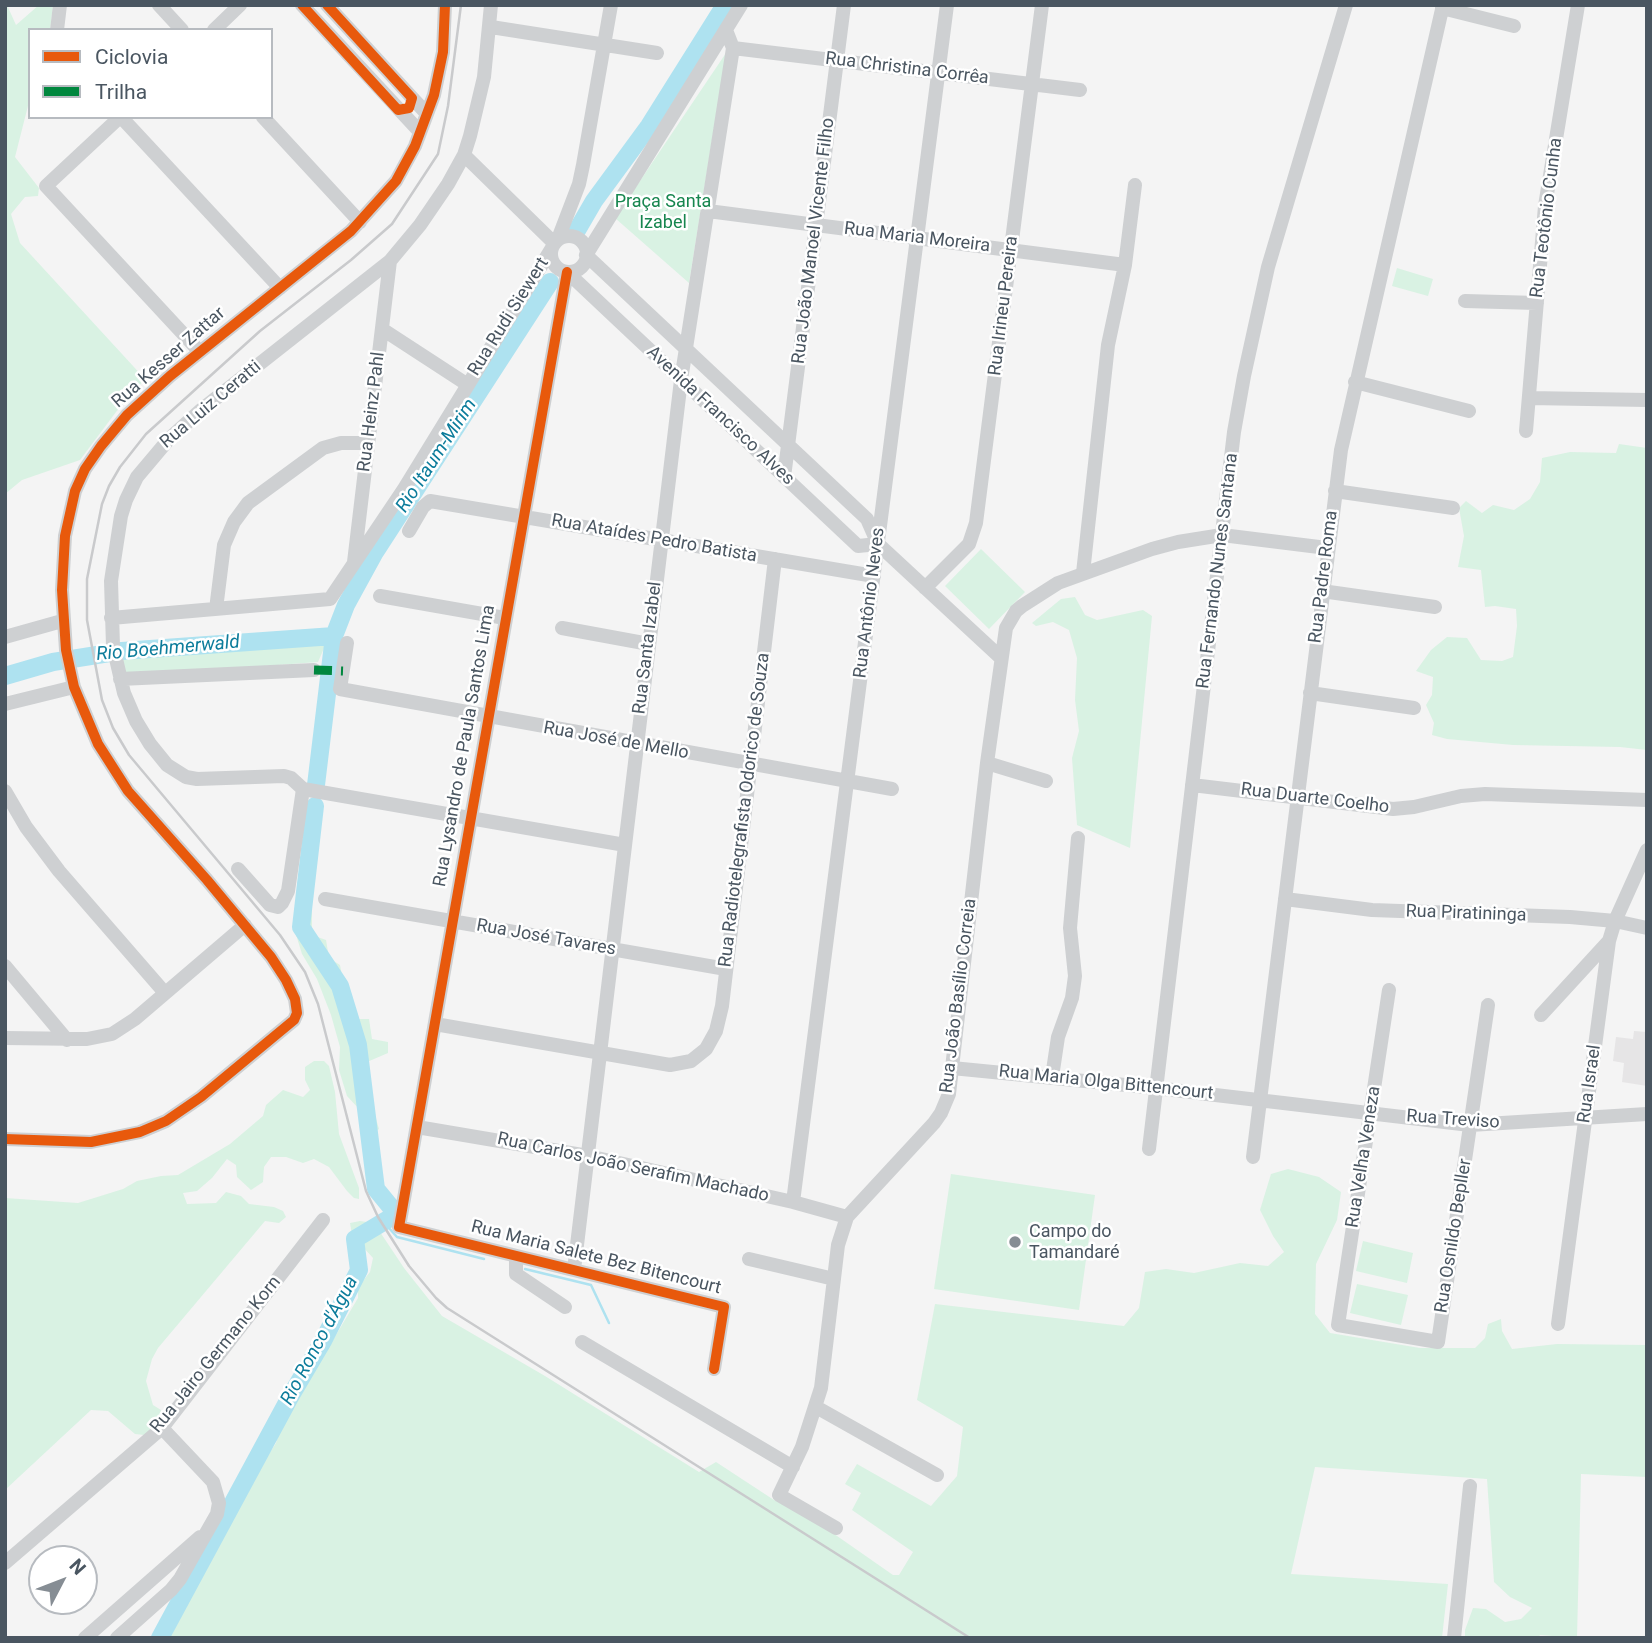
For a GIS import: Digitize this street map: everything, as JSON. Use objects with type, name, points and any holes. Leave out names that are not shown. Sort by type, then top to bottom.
[{"type":"street","points":[[57,28],[60,5]]},
{"type":"street","points":[[159,5],[179,28]]},
{"type":"street","points":[[216,28],[240,5]]},
{"type":"street","points":[[302,5],[420,132]]},
{"type":"street","points":[[327,5],[428,114]]},
{"type":"street","name":"Rua Kesser Zattar","points":[[5,1139],[91,1142],[140,1132],[166,1121],[201,1097],[294,1020],[297,1013],[295,999],[286,980],[245,925],[116,775],[97,744],[74,687],[67,657],[62,621],[65,536],[75,491],[85,469],[127,415],[360,222],[396,181],[407,163],[428,114],[441,62],[445,5]]},
{"type":"street","name":"Rua Luiz Ceratti","points":[[491,5],[491,27],[481,96],[464,155],[437,202],[390,261],[201,410],[148,462],[131,488],[121,516],[111,581],[113,652],[120,679],[142,732],[156,754],[175,772],[197,779],[284,776],[291,778],[303,789],[625,845]]},
{"type":"street","points":[[611,5],[579,184],[555,244],[554,264],[567,272],[573,272],[583,265],[586,255],[741,5]]},
{"type":"street","name":"Rua João Manoel Vicente Filho","points":[[785,477],[844,5]]},
{"type":"street","name":"Rua Antônio Neves","points":[[793,1202],[947,5]]},
{"type":"street","name":"Rua Irineu Pereira","points":[[925,588],[962,552],[973,536],[1042,5]]},
{"type":"street","name":"Rua Fernando Nunes Santana","points":[[1149,1149],[1234,432],[1260,301],[1278,231],[1346,5]]},
{"type":"street","name":"Rua Teotônio Cunha","points":[[1526,431],[1548,186],[1578,5]]},
{"type":"street","points":[[1443,6],[1514,26]]},
{"type":"street","name":"Rua Padre Roma","points":[[1253,1157],[1335,491],[1355,382],[1443,6]]},
{"type":"street","points":[[491,27],[657,53]]},
{"type":"street","name":"Rua Santa Izabel","points":[[574,1270],[685,348],[733,48],[726,30]]},
{"type":"street","name":"Rua Christina Corrêa","points":[[733,48],[1080,90]]},
{"type":"street","points":[[398,110],[409,108],[412,98]]},
{"type":"street","points":[[118,119],[46,186],[200,352]]},
{"type":"street","points":[[122,119],[280,288]]},
{"type":"street","points":[[265,119],[360,222]]},
{"type":"street","points":[[464,155],[555,244]]},
{"type":"street","points":[[1083,573],[1108,345],[1125,265],[1135,185]]},
{"type":"street","name":"Rua Maria Moreira","points":[[708,211],[1125,265]]},
{"type":"street","points":[[555,244],[564,237],[575,237],[583,244],[586,255]]},
{"type":"street","name":"Rua Rudi Siewert","points":[[216,609],[330,598],[404,489],[555,244]]},
{"type":"street","name":"Avenida Francisco Alves","points":[[586,255],[867,519],[878,544],[1000,657]]},
{"type":"street","name":"Rua Heinz Pahl","points":[[354,562],[390,261]]},
{"type":"street","name":"Avenida Francisco Alves","points":[[567,272],[858,546],[878,544]]},
{"type":"street","name":"Rua Lysandro de Paula Santos Lima","points":[[399,1227],[567,272]]},
{"type":"street","points":[[1465,301],[1537,303]]},
{"type":"street","points":[[624,325],[641,306]]},
{"type":"street","points":[[382,329],[468,385]]},
{"type":"street","points":[[1355,382],[1469,411]]},
{"type":"street","points":[[1529,398],[1647,400]]},
{"type":"street","points":[[111,618],[216,609],[223,545],[234,522],[248,503],[323,447],[341,443],[368,443]]},
{"type":"street","points":[[1335,491],[1453,508]]},
{"type":"street","name":"Rua Ataídes Pedro Batista","points":[[409,531],[423,507],[430,501],[874,576]]},
{"type":"street","name":"Rua João Basílio Correia","points":[[836,1528],[779,1495],[816,1407],[825,1367],[838,1245],[847,1217],[941,1113],[949,1094],[987,763],[1006,628],[1016,611],[1045,590],[1083,573],[1152,549],[1222,535],[1327,548]]},
{"type":"street","name":"Rua Radiotelegrafista Odorico de Souza","points":[[600,1052],[670,1065],[691,1061],[713,1040],[720,1019],[775,559]]},
{"type":"street","points":[[1322,591],[1435,607]]},
{"type":"street","points":[[380,596],[505,618]]},
{"type":"street","points":[[5,637],[62,621]]},
{"type":"street","points":[[562,628],[649,644]]},
{"type":"street","name":"Rua José de Mello","points":[[347,643],[340,689],[488,718],[892,789]]},
{"type":"street","points":[[120,679],[314,670]]},
{"type":"street","points":[[5,704],[74,687]]},
{"type":"street","points":[[1310,693],[1414,708]]},
{"type":"street","points":[[987,763],[1046,781]]},
{"type":"street","name":"Rua Duarte Coelho","points":[[1192,785],[1404,809],[1472,795],[1647,800]]},
{"type":"street","points":[[238,869],[270,905],[278,907],[282,903],[288,891],[303,789]]},
{"type":"street","points":[[5,791],[26,827],[59,871],[166,993]]},
{"type":"street","points":[[1052,1077],[1058,1037],[1072,998],[1075,976],[1070,928],[1077,838]]},
{"type":"street","name":"Rua Israel","points":[[1558,1324],[1609,941],[1615,921],[1647,850]]},
{"type":"street","name":"Rua Piratininga","points":[[1285,899],[1372,911],[1570,917],[1615,921],[1647,928]]},
{"type":"street","name":"Rua José Tavares","points":[[324,900],[726,969]]},
{"type":"street","points":[[5,1038],[68,1040],[112,1034],[135,1019],[245,925]]},
{"type":"street","points":[[1541,1015],[1609,941]]},
{"type":"street","points":[[5,967],[68,1040]]},
{"type":"street","name":"Rua Velha Veneza","points":[[1390,990],[1338,1325],[1438,1342]]},
{"type":"street","name":"Rua Osnildo Bepller","points":[[1438,1342],[1488,1005]]},
{"type":"street","points":[[435,1024],[600,1052]]},
{"type":"street","name":"Rua Maria Olga Bittencourt","points":[[952,1068],[1260,1100]]},
{"type":"street","name":"Rua Treviso","points":[[1260,1100],[1471,1125],[1647,1114]]},
{"type":"street","name":"Rua Carlos João Serafim Machado","points":[[417,1126],[588,1156],[793,1202],[847,1217]]},
{"type":"street","name":"Rua Jairo Germano Korn","points":[[5,1563],[162,1428],[323,1220]]},
{"type":"street","name":"Rua Maria Salete Bez Bitencourt","points":[[399,1227],[724,1307],[714,1369]]},
{"type":"street","points":[[516,1256],[516,1274],[565,1307]]},
{"type":"street","points":[[749,1259],[834,1279]]},
{"type":"street","points":[[582,1342],[793,1466]]},
{"type":"street","points":[[816,1407],[937,1475]]},
{"type":"street","points":[[117,1638],[171,1590],[217,1514],[218,1492],[208,1476],[162,1428]]},
{"type":"street","points":[[1454,1638],[1470,1486]]},
{"type":"street","points":[[85,1638],[209,1529]]},
{"type":"shaded area","points":[[1634,1031],[1647,1032],[1647,1086],[1622,1082],[1624,1063],[1613,1061],[1616,1037],[1633,1039]]},
{"type":"green space","points":[[5,5],[16,25],[39,5],[53,5],[50,28],[28,28],[28,106],[15,157],[39,188],[38,196],[25,197],[11,214],[20,243],[145,379],[80,460],[22,480],[5,494]]},
{"type":"green space","name":"Praça Santa Izabel","points":[[726,53],[689,283],[615,218]]},
{"type":"green space","points":[[1397,268],[1433,279],[1428,296],[1392,286]]},
{"type":"green space","points":[[1619,444],[1647,448],[1647,750],[1513,745],[1447,739],[1432,735],[1434,723],[1426,705],[1432,695],[1433,677],[1416,671],[1431,650],[1447,637],[1467,638],[1481,660],[1502,661],[1513,657],[1517,626],[1516,609],[1485,607],[1481,570],[1458,567],[1464,536],[1459,508],[1466,501],[1482,513],[1493,505],[1514,510],[1530,499],[1540,482],[1542,458],[1570,452],[1616,453]]},
{"type":"green space","points":[[981,549],[1025,592],[989,629],[945,586]]},
{"type":"green space","points":[[1075,597],[1085,615],[1097,620],[1143,610],[1152,616],[1130,848],[1077,825],[1072,758],[1079,731],[1075,700],[1077,658],[1069,630],[1053,622],[1036,626],[1032,623],[1061,599]]},
{"type":"green space","points":[[309,632],[325,646],[318,662],[131,676],[123,666],[121,645],[125,642]]},
{"type":"green space","points":[[309,811],[317,817],[312,871],[312,935],[326,940],[329,958],[340,965],[347,1001],[354,1019],[369,1019],[372,1039],[388,1042],[388,1053],[367,1062],[366,1078],[371,1087],[370,1098],[379,1129],[373,1133],[363,1127],[360,1110],[347,1096],[339,1070],[340,1047],[331,1015],[317,979],[302,954],[293,925]]},
{"type":"green space","points":[[314,1061],[324,1061],[329,1066],[335,1092],[339,1134],[359,1188],[359,1199],[347,1191],[329,1167],[314,1159],[303,1163],[286,1157],[271,1157],[264,1167],[263,1182],[251,1190],[237,1177],[236,1165],[227,1159],[197,1191],[183,1193],[187,1204],[216,1203],[226,1192],[241,1196],[249,1204],[274,1207],[283,1211],[286,1217],[279,1223],[265,1221],[158,1348],[146,1381],[153,1405],[162,1413],[157,1426],[144,1435],[135,1434],[108,1411],[91,1410],[5,1490],[5,1198],[78,1203],[123,1189],[137,1181],[178,1175],[230,1144],[263,1116],[266,1105],[283,1090],[303,1097],[310,1090],[305,1080],[305,1067]]},
{"type":"green space","points":[[1288,1169],[1319,1177],[1341,1192],[1337,1220],[1316,1264],[1315,1314],[1330,1333],[1420,1348],[1475,1348],[1485,1338],[1488,1324],[1501,1319],[1502,1331],[1512,1349],[1557,1344],[1647,1345],[1647,1477],[1581,1474],[1577,1638],[1540,1635],[1538,1638],[1465,1638],[1473,1608],[1486,1609],[1505,1622],[1521,1619],[1532,1608],[1510,1597],[1494,1582],[1487,1479],[1315,1467],[1291,1574],[1448,1584],[1442,1638],[159,1638],[182,1586],[198,1575],[219,1530],[276,1443],[280,1429],[358,1298],[358,1287],[370,1272],[373,1258],[352,1235],[350,1223],[374,1223],[404,1268],[442,1316],[545,1376],[699,1472],[716,1462],[774,1500],[807,1515],[893,1575],[899,1575],[913,1552],[852,1510],[861,1493],[845,1484],[857,1464],[931,1506],[957,1476],[963,1427],[917,1400],[935,1304],[1124,1326],[1139,1308],[1145,1272],[1166,1269],[1194,1273],[1240,1263],[1268,1266],[1284,1252],[1260,1210],[1271,1174]]},
{"type":"green space","name":"Campo do Tamandaré","points":[[951,1174],[1095,1195],[1079,1310],[934,1289]]},
{"type":"green space","points":[[1363,1241],[1413,1253],[1407,1283],[1356,1271]]},
{"type":"green space","points":[[1357,1284],[1408,1295],[1401,1325],[1350,1313]]},
{"type":"waterway","name":"Rio Itaum-Mirim","points":[[576,232],[594,201],[649,126],[725,5]]},
{"type":"waterway","name":"Rio Itaum-Mirim","points":[[316,785],[334,636],[346,605],[375,552],[550,282]]},
{"type":"waterway","name":"Rio Boehmerwald","points":[[5,676],[53,662],[122,651],[334,636]]},
{"type":"waterway","name":"Rio Ronco d'Água","points":[[160,1638],[323,1341],[359,1270],[355,1239],[390,1218],[394,1211],[376,1189],[358,1045],[340,986],[301,927],[315,806]]},
{"type":"waterway","points":[[390,1218],[389,1228],[397,1237],[484,1259]]},
{"type":"waterway","points":[[525,1269],[591,1285],[609,1323]]},
{"type":"railway","points":[[461,5],[448,106],[438,154],[392,224],[351,260],[260,331],[146,434],[109,486],[102,504],[87,579],[87,620],[102,700],[113,728],[129,755],[280,935],[305,972],[318,1004],[366,1191],[378,1217],[409,1266],[436,1298],[447,1308],[970,1638]]},
{"type":"marked path","points":[[314,670],[343,671]]},
{"type":"cycle path","points":[[302,5],[398,110],[409,108],[412,98],[327,5]]},
{"type":"cycle path","points":[[5,1139],[91,1142],[140,1132],[166,1121],[201,1097],[294,1020],[297,1013],[295,999],[271,957],[128,791],[98,744],[74,687],[66,650],[62,590],[65,536],[75,491],[85,469],[127,415],[170,376],[351,231],[396,181],[415,146],[434,95],[443,52],[445,5]]},
{"type":"cycle path","points":[[567,272],[399,1227],[724,1307],[714,1369]]},
{"type":"place","name":"Campo do Tamandaré","points":[[1015,1242]]}]
